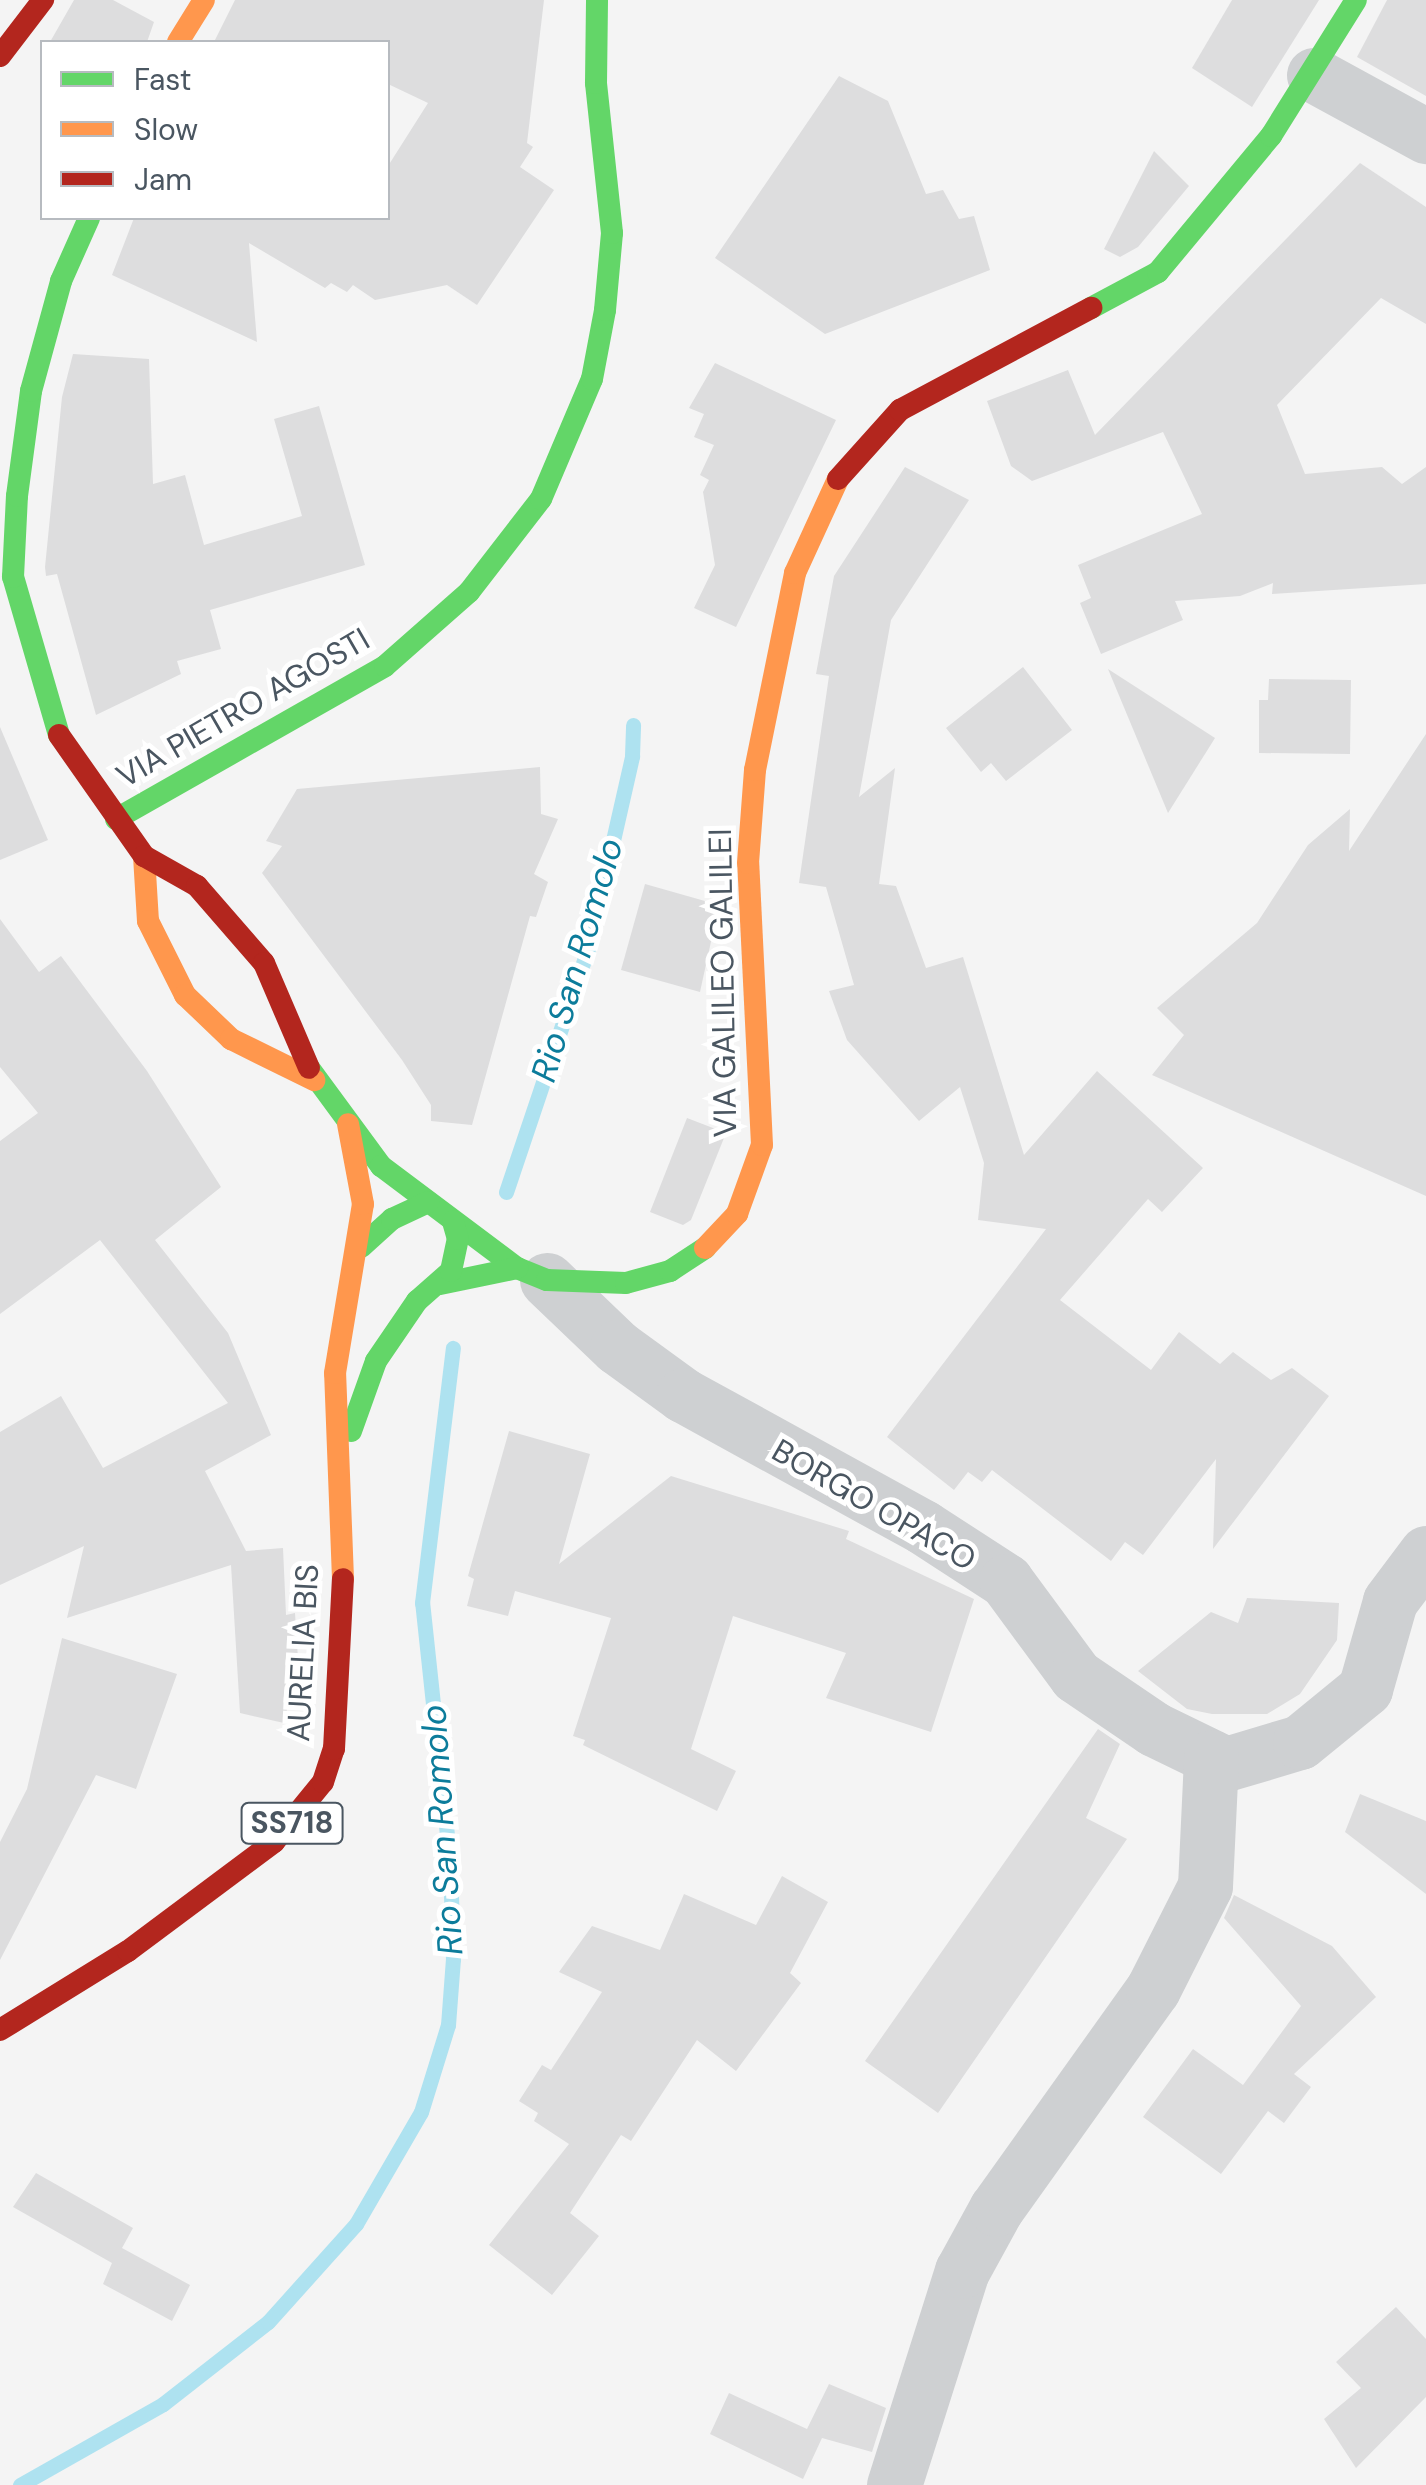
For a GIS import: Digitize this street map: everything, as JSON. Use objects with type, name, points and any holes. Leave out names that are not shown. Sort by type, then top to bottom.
[{"type":"main road","points":[[0,56],[43,0]]},
{"type":"main road","points":[[179,40],[204,0]]},
{"type":"main road","name":"VIA PIETRO AGOSTI","points":[[116,819],[385,666],[470,592],[542,499],[592,378],[605,310],[612,233],[596,83],[597,0]]},
{"type":"main road","name":"VIA GALILEO GALILEI","points":[[440,1284],[532,1274],[626,1283],[670,1270],[698,1253],[737,1214],[762,1144],[749,881],[755,770],[795,573],[836,481],[900,410],[1121,298],[1158,272],[1237,182],[1314,75],[1356,0]]},
{"type":"main road","points":[[88,220],[61,281],[31,391],[13,576],[48,714],[77,769],[144,856],[197,886],[264,963],[314,1080],[381,1166],[453,1222],[532,1274]]},
{"type":"main road","points":[[144,856],[148,921],[185,996],[231,1039],[314,1080]]},
{"type":"main road","points":[[148,921],[162,902],[197,886]]},
{"type":"main road","points":[[231,1039],[269,1022],[282,1007]]},
{"type":"main road","name":"SS718","points":[[336,1477],[335,1373],[361,1247],[364,1204],[348,1124]]},
{"type":"main road","points":[[361,1247],[392,1219],[428,1202]]},
{"type":"main road","name":"SS718","points":[[336,1477],[376,1361],[417,1302],[440,1284],[457,1256],[453,1222]]},
{"type":"main road","name":"AURELIA BIS","points":[[0,2030],[128,1951],[274,1842],[323,1782],[334,1749],[344,1619],[336,1477]]},
{"type":"street","points":[[1314,75],[1426,136]]},
{"type":"street","name":"BORGO OPACO","points":[[532,1274],[616,1347],[683,1395],[923,1526],[1006,1581],[1076,1676],[1154,1729],[1226,1764],[1256,1760],[1300,1742],[1338,1716],[1365,1689],[1390,1601],[1426,1552]]},
{"type":"street","points":[[894,2485],[962,2271],[996,2209],[1153,1989],[1204,1886],[1211,1757]]},
{"type":"building","points":[[74,0],[113,0],[154,22],[148,40],[51,40]]},
{"type":"building","points":[[235,0],[544,0],[527,143],[533,147],[520,167],[554,190],[477,305],[447,285],[375,300],[353,285],[347,292],[331,283],[325,288],[249,243],[257,342],[112,275],[133,220],[390,220],[390,163],[428,103],[390,85],[390,40],[215,40]]},
{"type":"building","points":[[1232,0],[1319,0],[1252,107],[1192,68]]},
{"type":"building","points":[[1387,0],[1426,0],[1426,96],[1357,57]]},
{"type":"building","points":[[839,76],[888,101],[926,194],[943,190],[959,219],[974,216],[990,270],[825,334],[715,258]]},
{"type":"building","points":[[1154,151],[1189,186],[1138,247],[1120,257],[1104,249]]},
{"type":"building","points":[[1360,163],[1426,207],[1426,324],[1381,298],[1277,405],[1305,474],[1382,467],[1402,484],[1426,467],[1426,584],[1272,594],[1273,583],[1240,596],[1175,601],[1183,620],[1101,654],[1080,603],[1091,598],[1078,565],[1202,514],[1163,432],[1032,481],[1011,466],[987,401],[1068,370],[1095,435]]},
{"type":"building","points":[[73,354],[149,359],[153,484],[185,475],[204,545],[302,516],[274,419],[319,406],[365,565],[210,610],[221,649],[177,661],[181,674],[96,715],[57,574],[46,576],[45,567],[62,397]]},
{"type":"building","points":[[715,363],[836,420],[736,627],[694,608],[715,565],[703,492],[709,480],[700,475],[714,445],[694,437],[704,414],[689,408]]},
{"type":"building","points":[[905,467],[969,500],[891,620],[859,797],[895,768],[879,884],[896,886],[926,968],[963,957],[1024,1155],[1097,1071],[1203,1168],[1162,1212],[1148,1199],[1060,1300],[1151,1370],[1179,1332],[1220,1364],[1233,1352],[1271,1380],[1292,1368],[1329,1396],[1213,1549],[1216,1459],[1143,1555],[1125,1542],[1111,1561],[992,1470],[982,1482],[968,1472],[954,1490],[887,1437],[1046,1229],[978,1220],[984,1163],[960,1087],[919,1121],[847,1040],[829,991],[854,985],[826,887],[799,883],[829,676],[816,674],[834,576]]},
{"type":"building","points":[[1023,667],[1072,730],[1006,781],[991,763],[981,772],[946,728]]},
{"type":"building","points":[[1108,669],[1215,738],[1168,813]]},
{"type":"building","points":[[1269,679],[1351,680],[1350,754],[1259,753],[1259,700],[1268,700]]},
{"type":"building","points":[[0,727],[48,840],[0,860]]},
{"type":"building","points":[[1426,734],[1426,1196],[1152,1075],[1184,1035],[1157,1008],[1257,923],[1308,845],[1350,809],[1349,851]]},
{"type":"building","points":[[540,767],[541,814],[558,819],[534,874],[548,882],[536,917],[530,916],[472,1125],[431,1121],[431,1105],[402,1060],[262,873],[282,846],[266,841],[297,789]]},
{"type":"building","points":[[645,884],[719,905],[700,992],[621,970]]},
{"type":"building","points":[[0,919],[39,972],[61,956],[147,1071],[221,1187],[155,1240],[228,1333],[271,1435],[205,1471],[246,1551],[283,1548],[286,1615],[295,1613],[298,1659],[284,1723],[240,1713],[231,1565],[67,1618],[84,1546],[0,1585],[0,1432],[61,1396],[103,1468],[228,1403],[100,1240],[0,1314],[0,1141],[38,1113],[0,1067]]},
{"type":"building","points":[[687,1118],[726,1133],[691,1220],[683,1225],[650,1212]]},
{"type":"building","points":[[509,1431],[590,1454],[559,1564],[671,1476],[849,1531],[846,1539],[974,1599],[931,1732],[826,1698],[846,1653],[733,1616],[691,1749],[736,1771],[717,1811],[583,1745],[585,1740],[573,1736],[611,1618],[515,1591],[508,1616],[467,1606],[474,1579],[468,1576]]},
{"type":"building","points":[[1247,1598],[1339,1603],[1337,1640],[1300,1694],[1267,1714],[1212,1714],[1187,1709],[1138,1671],[1211,1612],[1238,1623]]},
{"type":"building","points":[[62,1638],[177,1674],[136,1789],[96,1775],[0,1960],[0,1842],[27,1789]]},
{"type":"building","points":[[1098,1729],[1120,1744],[1086,1818],[1127,1839],[938,2113],[865,2061]]},
{"type":"building","points":[[1360,1794],[1426,1821],[1426,1894],[1345,1832]]},
{"type":"building","points":[[782,1876],[828,1902],[790,1973],[801,1983],[736,2071],[697,2040],[631,2141],[621,2135],[570,2213],[599,2236],[552,2295],[489,2245],[569,2144],[534,2121],[538,2113],[519,2101],[542,2065],[551,2070],[602,1992],[559,1972],[592,1926],[660,1950],[684,1894],[756,1925]]},
{"type":"building","points":[[1234,1895],[1332,1946],[1376,1997],[1294,2074],[1311,2087],[1284,2123],[1268,2111],[1221,2174],[1143,2117],[1193,2049],[1243,2085],[1301,2006],[1224,1918]]},
{"type":"building","points":[[36,2173],[133,2228],[122,2248],[190,2285],[172,2321],[103,2284],[112,2263],[13,2207]]},
{"type":"building","points":[[1396,2307],[1426,2339],[1426,2397],[1356,2468],[1324,2419],[1361,2388],[1336,2362]]},
{"type":"building","points":[[829,2384],[886,2408],[872,2452],[822,2438],[803,2479],[710,2434],[729,2393],[807,2429]]},
{"type":"waterway","name":"Rio San Romolo","points":[[506,1192],[589,946],[632,756],[633,725]]},
{"type":"waterway","name":"Rio San Romolo","points":[[20,2485],[163,2404],[268,2322],[356,2224],[421,2112],[448,2025],[453,1959],[450,1863],[422,1603],[453,1348]]},
{"type":"traffic: fast","points":[[116,819],[385,666],[469,592],[541,499],[592,379],[605,310],[612,233],[596,83],[597,0]]},
{"type":"traffic: fast","points":[[1091,308],[1158,272],[1271,136],[1356,0]]},
{"type":"traffic: fast","points":[[59,735],[13,577],[17,496],[31,391],[61,281],[88,220]]},
{"type":"traffic: fast","points":[[309,1068],[381,1166],[517,1268],[547,1280],[626,1283],[670,1271],[705,1248]]},
{"type":"traffic: fast","points":[[361,1247],[392,1219],[428,1202]]},
{"type":"traffic: fast","points":[[351,1431],[376,1361],[417,1301],[451,1271],[458,1239],[453,1222]]},
{"type":"traffic: fast","points":[[440,1284],[517,1268]]},
{"type":"traffic: slow","points":[[179,40],[204,0]]},
{"type":"traffic: slow","points":[[705,1248],[737,1214],[762,1145],[748,863],[755,770],[795,573],[838,479]]},
{"type":"traffic: slow","points":[[144,856],[148,921],[185,995],[231,1039],[314,1080]]},
{"type":"traffic: slow","points":[[343,1579],[335,1373],[363,1204],[348,1124]]},
{"type":"traffic: jam","points":[[0,56],[43,0]]},
{"type":"traffic: jam","points":[[838,479],[900,410],[1091,308]]},
{"type":"traffic: jam","points":[[59,735],[144,856],[197,886],[264,963],[309,1068]]},
{"type":"traffic: jam","points":[[0,2030],[128,1951],[274,1842],[323,1782],[334,1749],[343,1579]]}]
